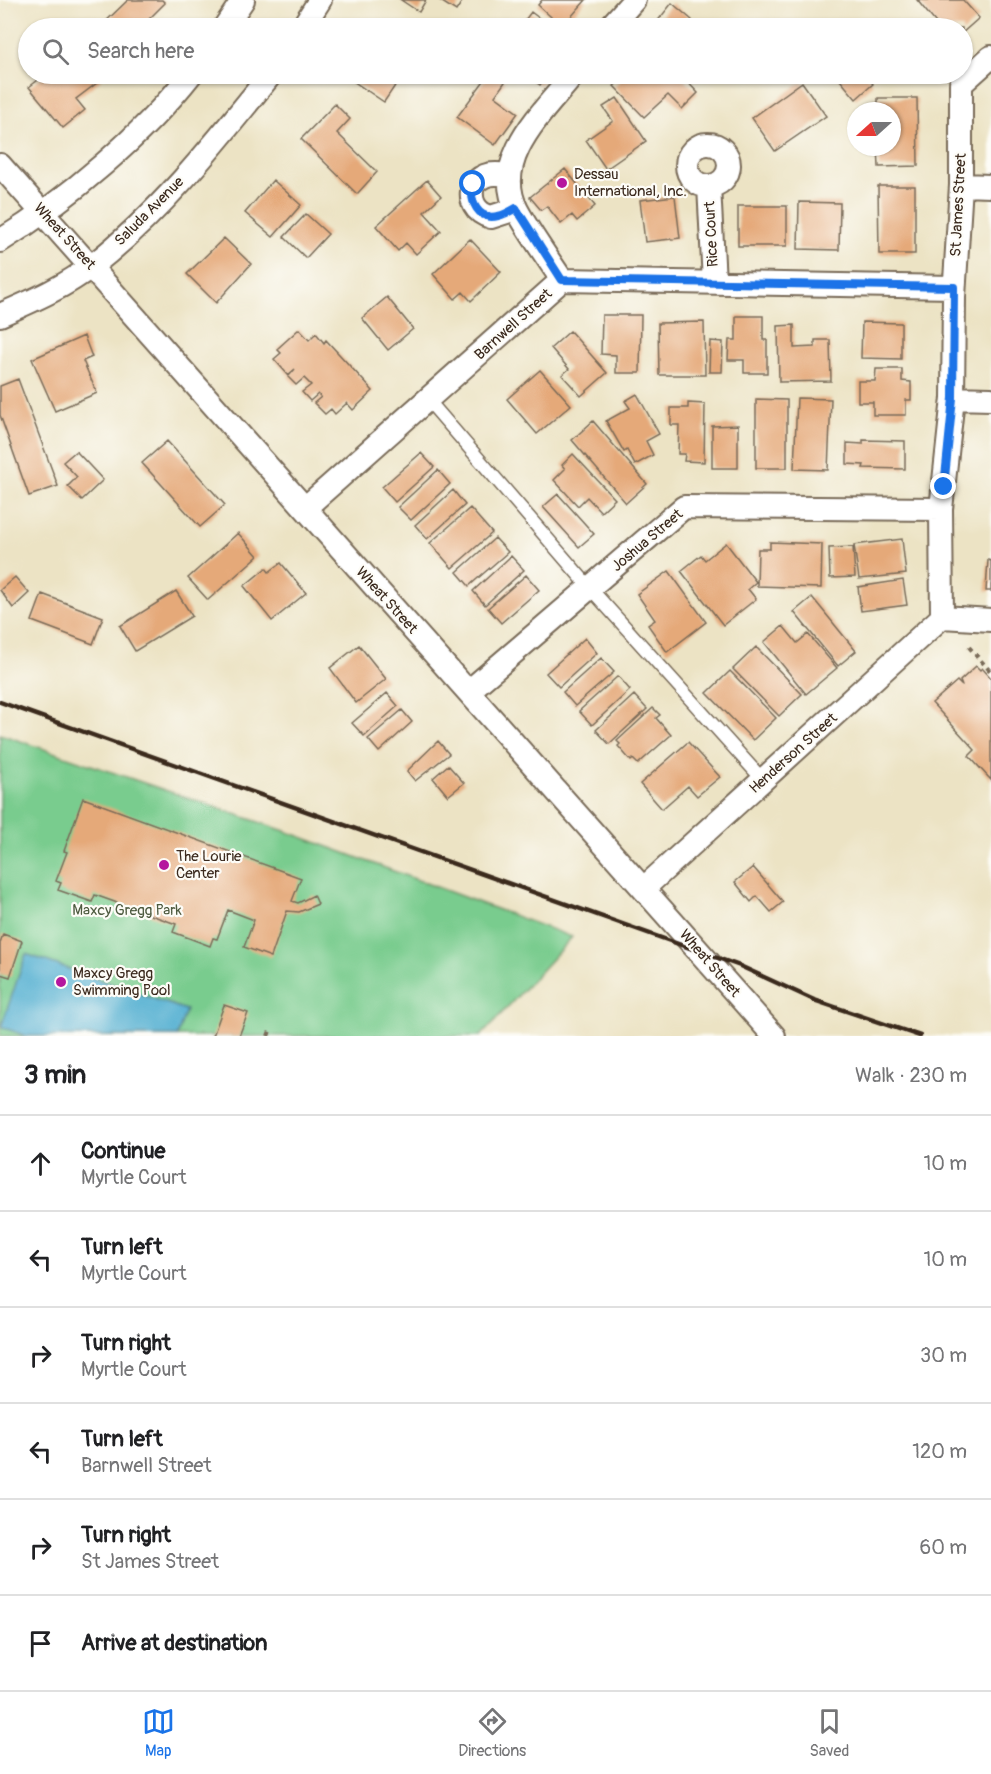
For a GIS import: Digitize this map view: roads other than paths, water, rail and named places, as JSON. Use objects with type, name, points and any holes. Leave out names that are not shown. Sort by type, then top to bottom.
[{"type":"street","points":[[231,18],[243,0]]},
{"type":"street","points":[[308,18],[320,0]]},
{"type":"street","points":[[618,18],[634,0]]},
{"type":"street","name":"St James Street","points":[[973,73],[991,57]]},
{"type":"street","points":[[0,241],[44,214],[164,108],[183,84]]},
{"type":"street","name":"Saluda Avenue","points":[[0,315],[44,296],[91,266],[135,228],[176,186],[263,84]]},
{"type":"street","points":[[562,280],[516,208],[509,187],[517,147],[565,84]]},
{"type":"street","name":"St James Street","points":[[942,617],[941,509],[953,398],[954,287],[961,185],[961,84]]},
{"type":"street","name":"Wheat Street","points":[[0,165],[774,1036]]},
{"type":"street","points":[[510,175],[491,173],[484,175],[473,184],[472,199],[478,211],[491,217],[516,208]]},
{"type":"street","points":[[961,185],[991,186]]},
{"type":"street","name":"Rice Court","points":[[709,186],[714,282]]},
{"type":"street","name":"Barnwell Street","points":[[305,508],[562,280],[954,287]]},
{"type":"street","points":[[953,398],[991,399]]},
{"type":"street","name":"Joshua Street","points":[[468,692],[684,507],[941,509]]},
{"type":"street","points":[[942,617],[991,620]]},
{"type":"street","name":"Henderson Street","points":[[644,888],[942,617]]},
{"type":"lane","points":[[428,400],[590,588],[763,780]]},
{"type":"water","name":"Maxcy Gregg Swimming Pool","points":[[26,954],[186,1010],[177,1036],[27,1036],[1,1027]]},
{"type":"railway","points":[[0,702],[740,966],[814,1000],[920,1036]]},
{"type":"place","name":"Dessau International, Inc.","points":[[562,183]]},
{"type":"place","name":"The Lourie Center","points":[[164,865]]},
{"type":"place","name":"Maxcy Gregg Swimming Pool","points":[[61,982]]},
{"type":"park label","name":"Maxcy Gregg Park","points":[[127,910]]}]
